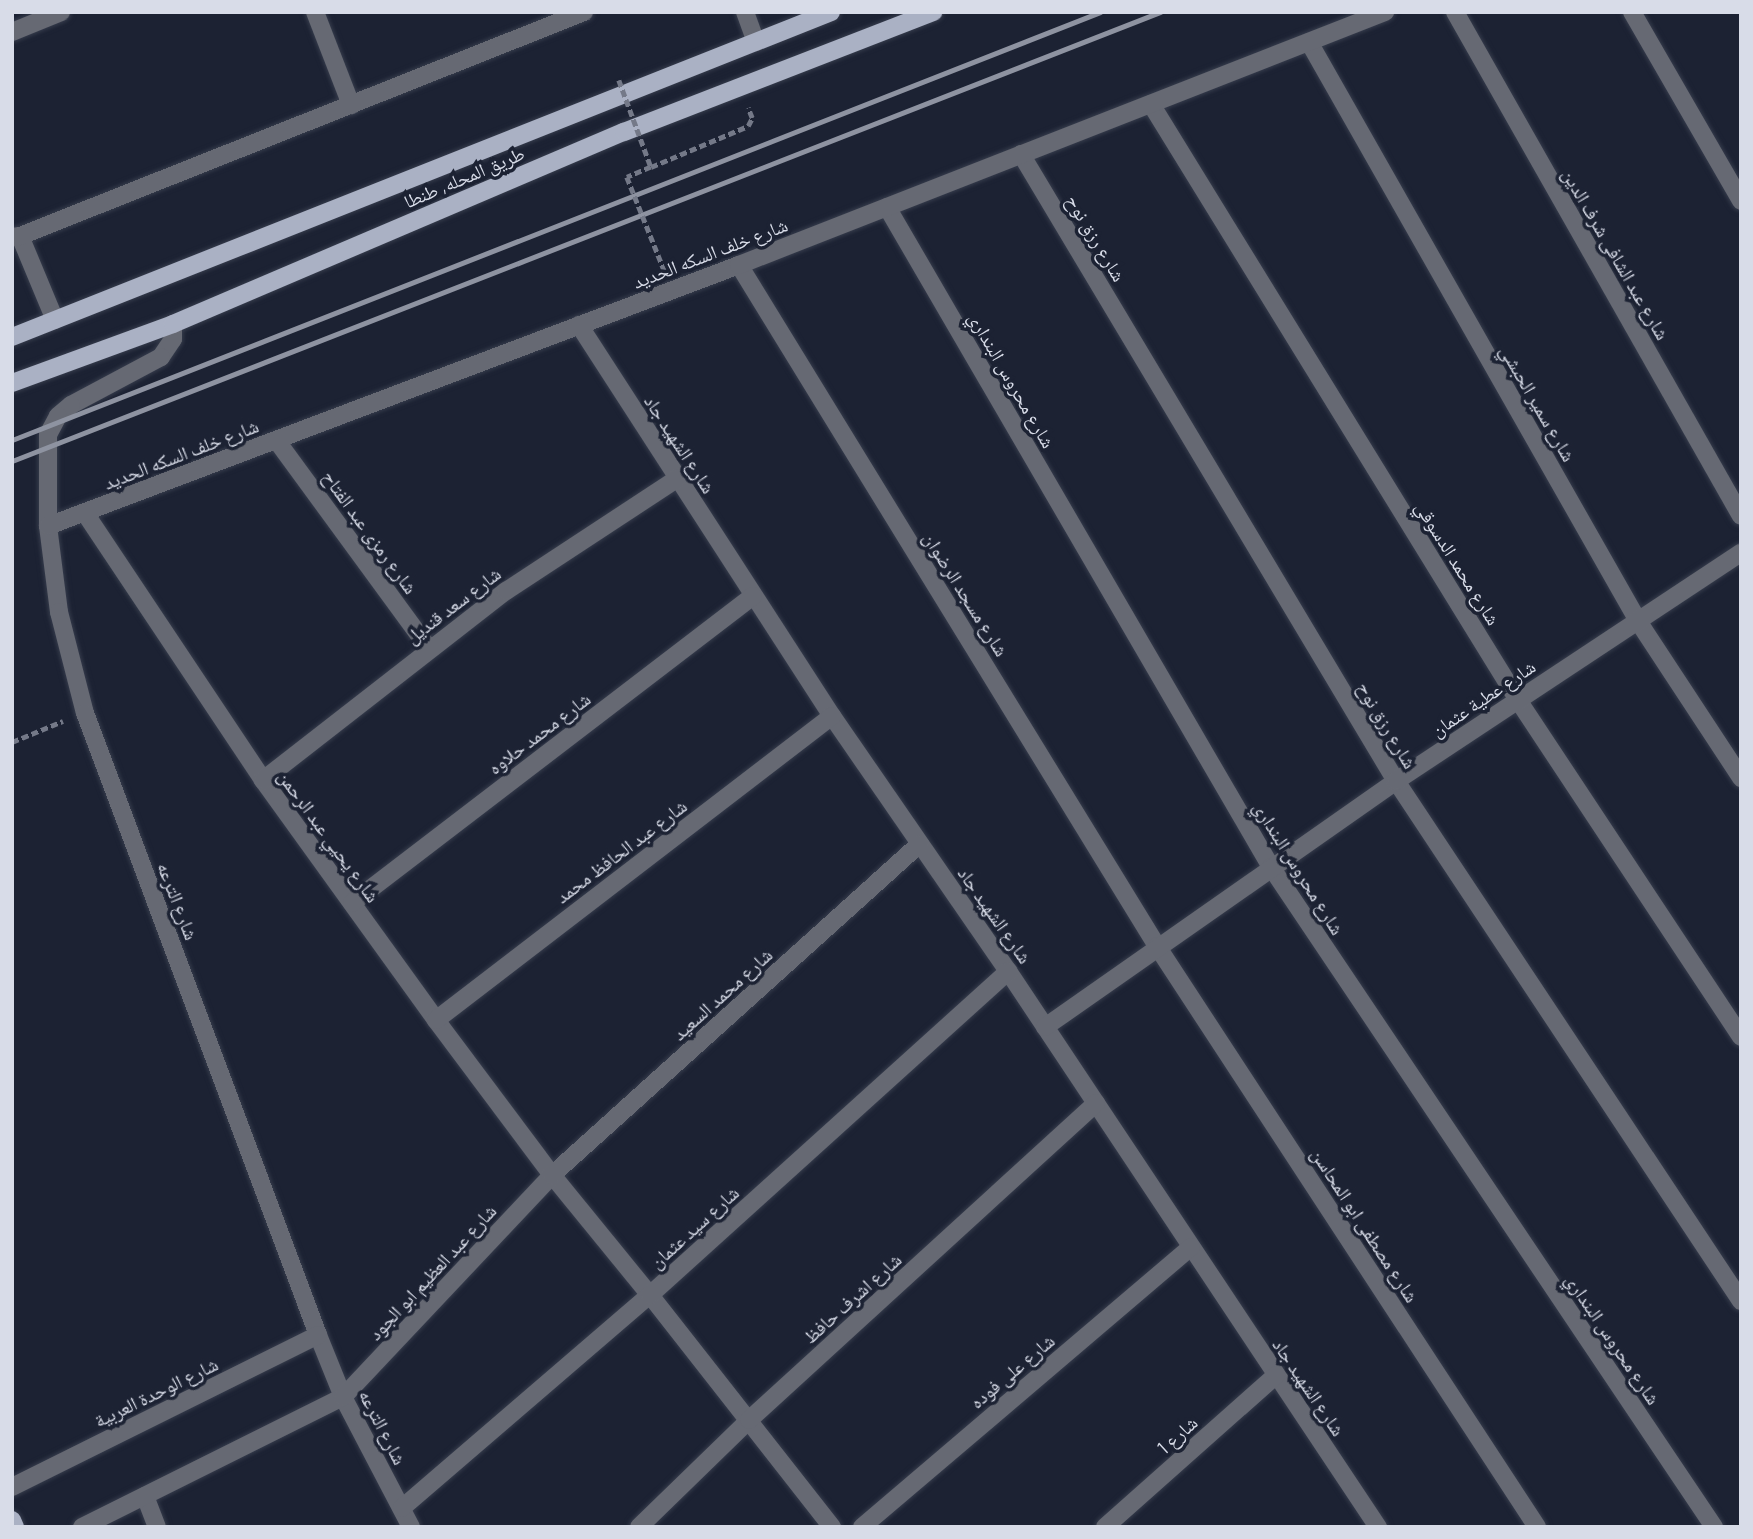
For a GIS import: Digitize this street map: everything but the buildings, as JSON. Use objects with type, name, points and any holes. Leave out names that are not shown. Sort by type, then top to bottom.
[{"type":"main road","name":"طريق المحله, طنطا","points":[[12,337],[831,12]]},
{"type":"main road","name":"طريق المحله, طنطا","points":[[12,383],[173,324],[611,138],[934,12]]},
{"type":"main road","points":[[12,1520],[15,1527]]},
{"type":"street","points":[[12,32],[61,12]]},
{"type":"street","points":[[315,12],[351,105]]},
{"type":"street","points":[[55,320],[16,237],[584,12]]},
{"type":"street","points":[[745,12],[756,42]]},
{"type":"street","name":"شارع خلف السكه الحديد","points":[[48,526],[739,265],[1385,12]]},
{"type":"street","name":"شارع عبد الشافى شرف الدين","points":[[1455,12],[1741,516]]},
{"type":"street","points":[[1632,12],[1741,201]]},
{"type":"street","name":"شارع سمير الحبشي","points":[[1308,42],[1637,621],[1741,778]]},
{"type":"street","name":"شارع محمد الدسوقي","points":[[1151,104],[1518,700],[1741,1037]]},
{"type":"street","name":"شارع رزق نوح","points":[[1021,154],[1396,781],[1741,1301]]},
{"type":"street","name":"شارع محروس البنداري","points":[[887,207],[1271,867],[1714,1527]]},
{"type":"street","name":"شارع مسجد الرضوان","points":[[739,265],[1157,946]]},
{"type":"street","name":"شارع الترعه","points":[[173,324],[173,339],[152,364],[71,405],[58,416],[48,435],[48,526],[59,612],[85,713],[318,1335],[343,1397],[411,1527]]},
{"type":"street","name":"شارع الشهيد جاد","points":[[579,325],[832,716],[1008,971],[1378,1527]]},
{"type":"street","name":"شارع رمزى عبد الفتاح","points":[[276,440],[429,649]]},
{"type":"street","name":"شارع سعد قنديل","points":[[263,780],[526,576],[678,478]]},
{"type":"street","name":"شارع يحيي عبد الرحمن","points":[[85,513],[263,780],[436,1020],[552,1175],[650,1294],[832,1527]]},
{"type":"street","name":"شارع عطية عثمان","points":[[1045,1027],[1396,781],[1741,552]]},
{"type":"street","name":"شارع محمد حلاوه","points":[[352,903],[753,596]]},
{"type":"street","name":"شارع عبد الحافظ محمد","points":[[436,1020],[832,716]]},
{"type":"street","name":"شارع محمد السعيد","points":[[552,1175],[920,844]]},
{"type":"street","name":"شارع مصطفى ابو المحاسن","points":[[1157,946],[1537,1527]]},
{"type":"street","name":"شارع سيد عثمان","points":[[402,1508],[650,1294],[1008,971]]},
{"type":"street","name":"شارع اشرف حافظ","points":[[639,1527],[749,1420],[1096,1103]]},
{"type":"street","name":"شارع عبد العظيم ابو الجود","points":[[343,1397],[552,1175]]},
{"type":"street","name":"شارع على فوده","points":[[862,1527],[1191,1247]]},
{"type":"street","name":"شارع الوحدة العربية","points":[[12,1487],[318,1335]]},
{"type":"street","name":"شارع 1","points":[[1105,1527],[1276,1375]]},
{"type":"street","points":[[82,1527],[343,1397]]},
{"type":"street","points":[[145,1496],[158,1527]]},
{"type":"path","points":[[619,80],[651,167]]},
{"type":"path","points":[[665,272],[627,177],[748,126],[752,118],[740,87]]},
{"type":"path","points":[[12,742],[85,713]]},
{"type":"railway","points":[[12,440],[1100,12]]},
{"type":"railway","points":[[12,461],[1160,12]]}]
